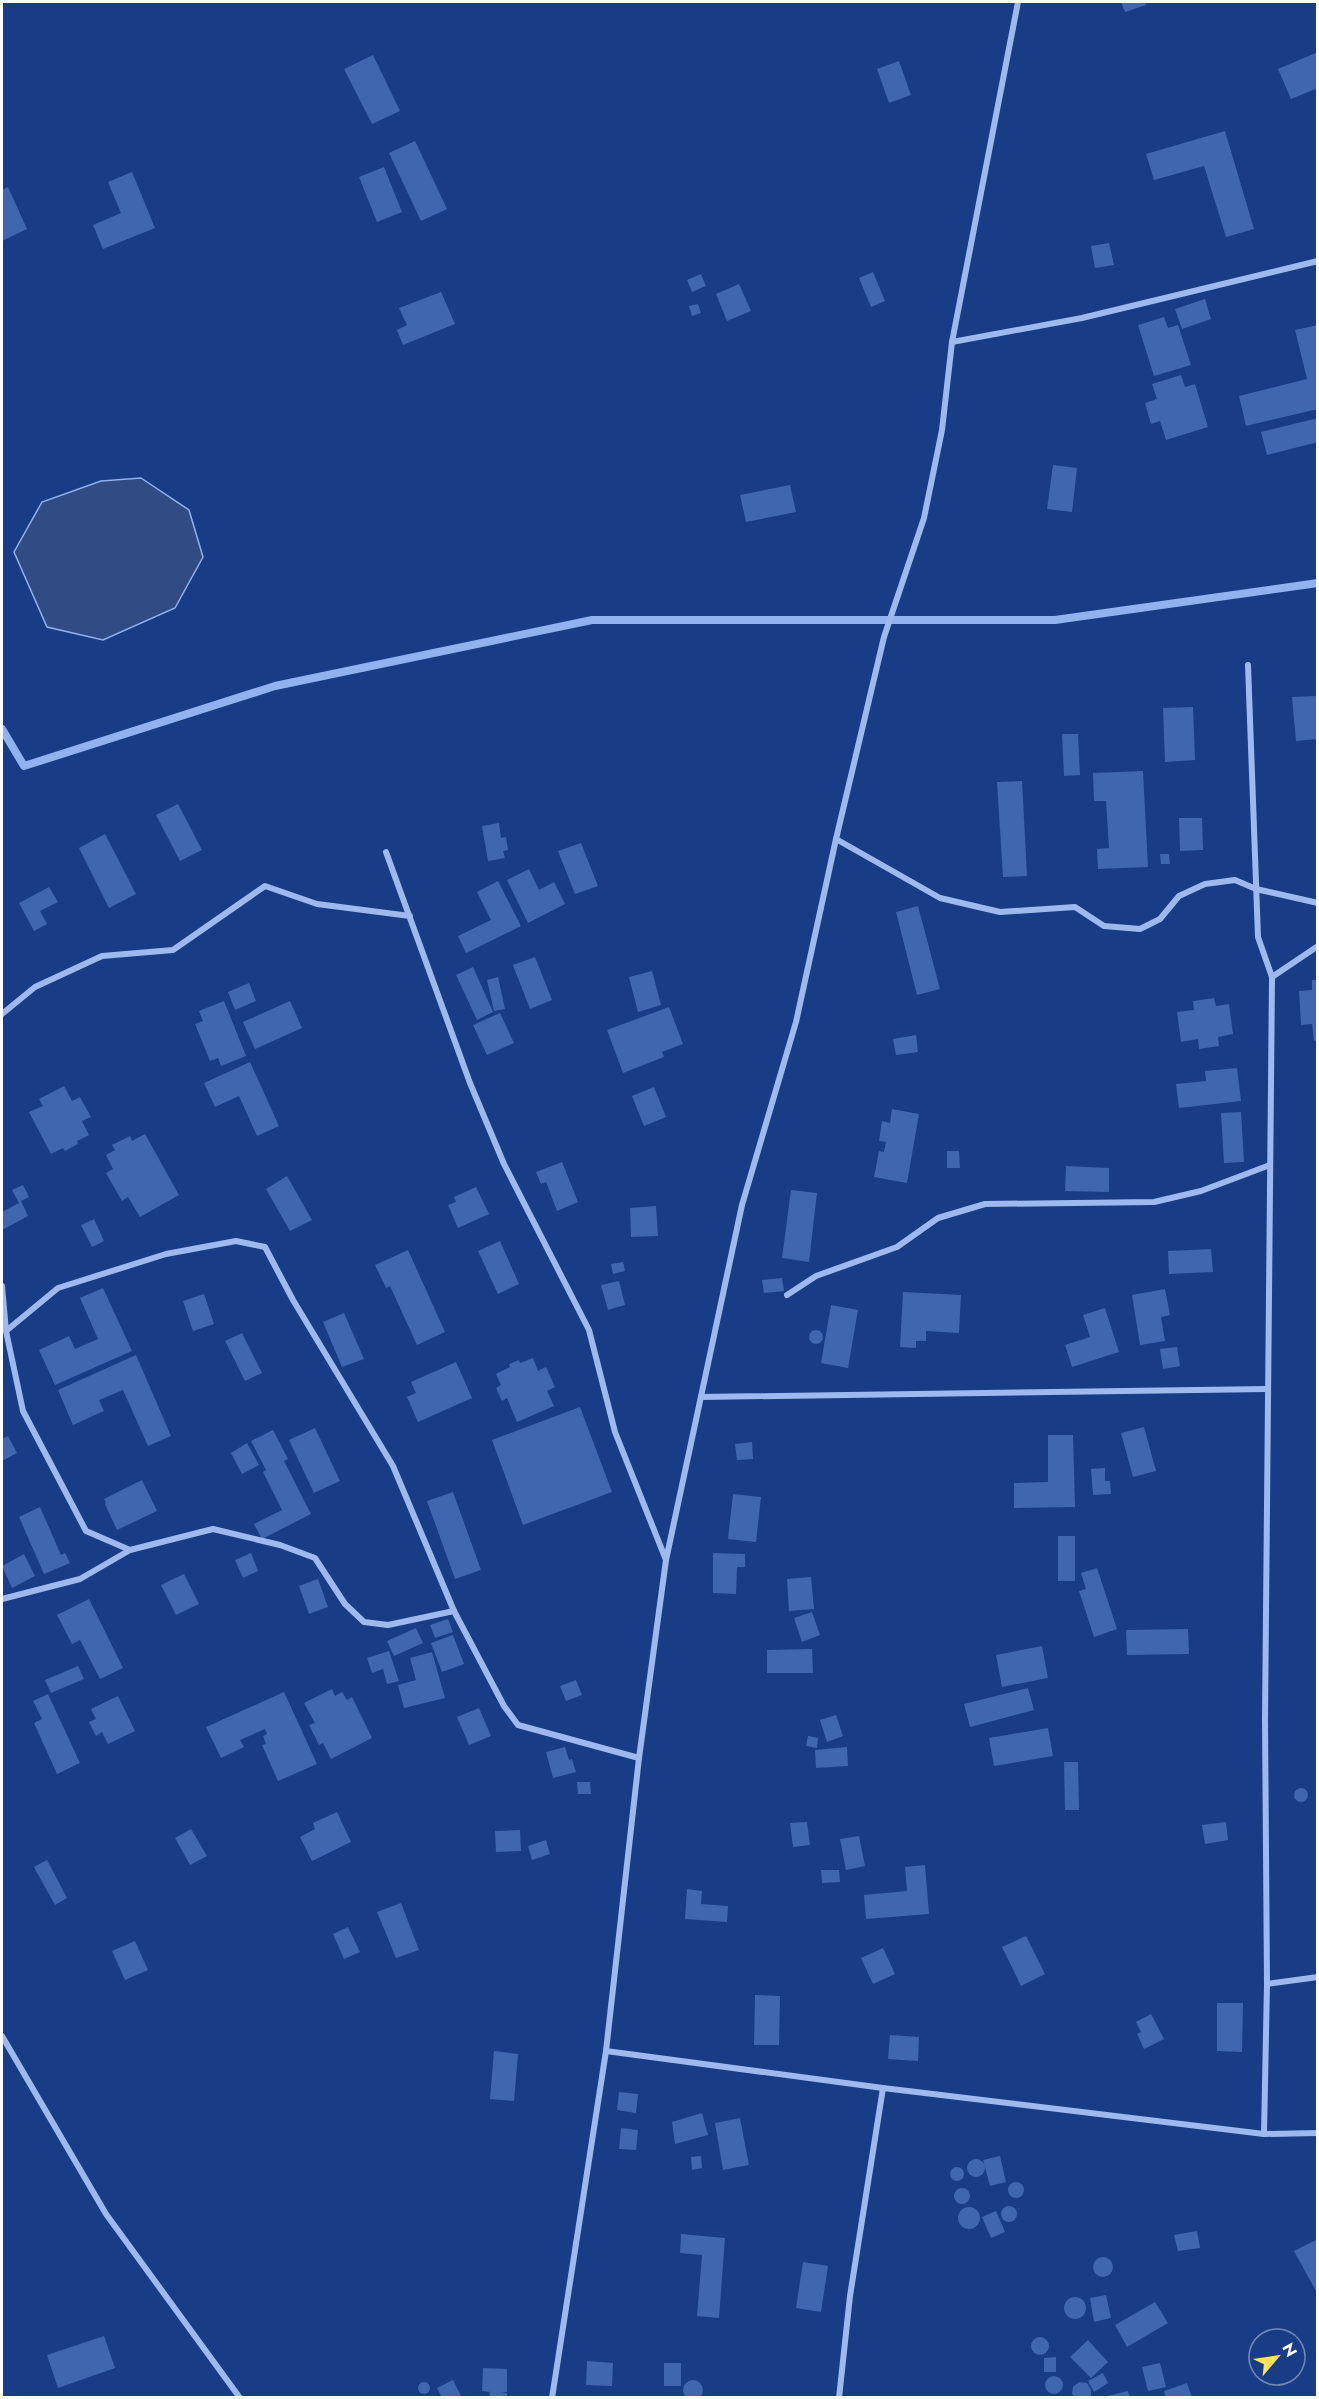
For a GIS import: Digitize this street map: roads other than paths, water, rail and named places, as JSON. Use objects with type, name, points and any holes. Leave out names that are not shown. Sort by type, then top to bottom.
[{"type":"street","points":[[552,2397],[606,2051],[639,1758],[666,1560],[742,1205],[796,1022],[884,637],[924,518],[942,430],[952,342],[1018,2]]},
{"type":"street","points":[[952,342],[1082,318],[1317,261]]},
{"type":"street","points":[[1248,665],[1258,937],[1272,977],[1264,1719],[1267,1984],[1264,2134]]},
{"type":"street","points":[[836,839],[940,898],[1000,912],[1075,907],[1104,926],[1140,930],[1160,919],[1179,896],[1204,884],[1234,880],[1256,889],[1317,903]]},
{"type":"street","points":[[386,852],[470,1083],[504,1164],[589,1330],[615,1432],[666,1560]]},
{"type":"street","points":[[2,1014],[35,987],[102,956],[173,950],[265,886],[317,904],[410,916]]},
{"type":"street","points":[[1272,977],[1317,946]]},
{"type":"street","points":[[787,1295],[816,1276],[897,1247],[938,1218],[986,1204],[1154,1202],[1201,1191],[1270,1165]]},
{"type":"street","points":[[6,1331],[58,1288],[166,1254],[236,1241],[265,1247],[293,1300],[393,1466],[454,1611],[504,1706],[518,1725],[639,1758]]},
{"type":"street","points":[[2,1286],[6,1331],[23,1411],[86,1531],[130,1550]]},
{"type":"street","points":[[701,1397],[1268,1389]]},
{"type":"street","points":[[2,1599],[80,1579],[130,1550],[213,1529],[280,1545],[315,1558],[345,1604],[364,1622],[388,1625],[454,1611]]},
{"type":"street","points":[[1267,1984],[1317,1977]]},
{"type":"street","points":[[2,2036],[106,2214],[240,2397]]},
{"type":"street","points":[[606,2051],[882,2088],[1264,2134],[1317,2133]]},
{"type":"street","points":[[839,2397],[850,2295],[882,2088]]},
{"type":"water","points":[[141,478],[189,510],[203,557],[175,608],[103,640],[47,627],[14,552],[42,502],[101,481]]},
{"type":"waterway","points":[[2,729],[24,766],[275,686],[592,620],[1055,620],[1318,583]]}]
